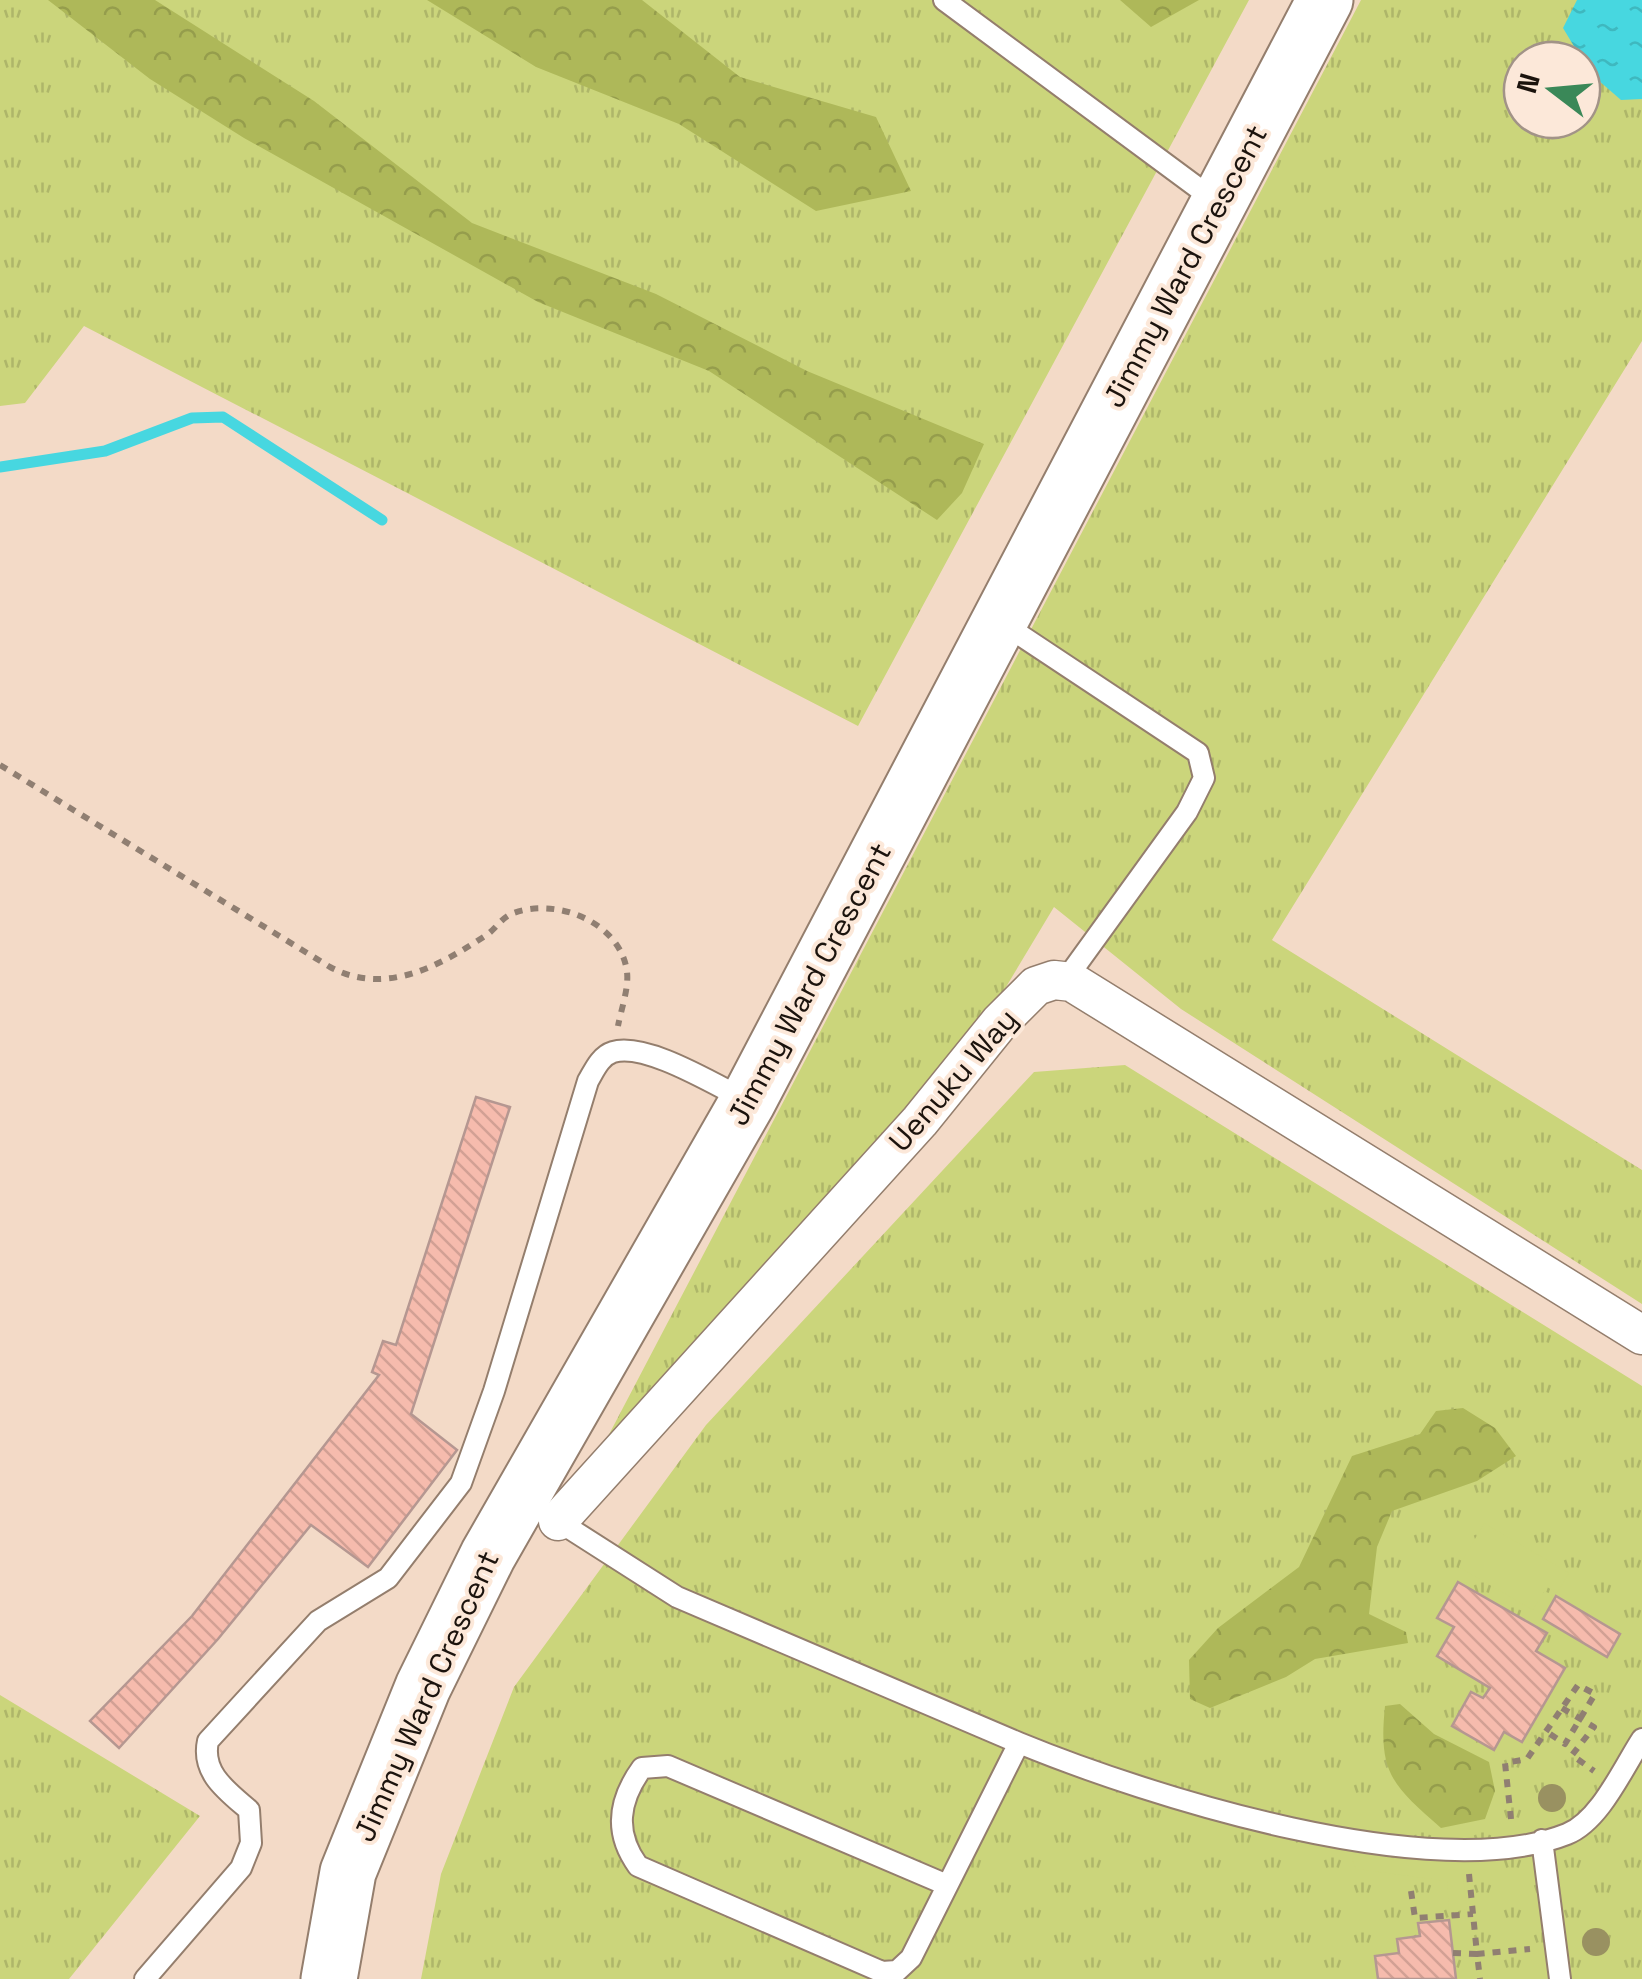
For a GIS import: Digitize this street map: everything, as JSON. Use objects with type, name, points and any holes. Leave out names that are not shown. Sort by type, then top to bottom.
[{"type":"street","name":"Jimmy Ward Crescent","points":[[329,1979],[348,1872],[423,1686],[542,1454],[748,1101],[1325,0]]},
{"type":"street","points":[[1064,982],[1072,982],[1642,1335]]},
{"type":"street","name":"Uenuku Way","points":[[558,1521],[920,1122],[1000,1022],[1036,986],[1064,982]]},
{"type":"lane","points":[[944,0],[1218,203]]},
{"type":"lane","points":[[999,622],[1198,753],[1204,778],[1186,812],[1064,982]]},
{"type":"lane","points":[[146,1979],[241,1868],[250,1843],[249,1810],[218,1783],[209,1768],[205,1755],[208,1741],[318,1621],[388,1578],[460,1483],[494,1391],[588,1082],[600,1060],[613,1052],[648,1054],[748,1101]]},
{"type":"lane","points":[[558,1521],[678,1597],[1019,1743],[1061,1760],[1284,1828],[1382,1845],[1467,1851],[1568,1834],[1587,1821],[1642,1740]]},
{"type":"lane","points":[[947,1885],[668,1766],[642,1768],[632,1782],[619,1828],[624,1846],[638,1866],[882,1972],[897,1971],[910,1958],[1019,1743]]},
{"type":"lane","points":[[1542,1840],[1560,1979]]},
{"type":"path","points":[[0,765],[330,967],[360,979],[431,970],[508,915],[549,908],[589,919],[616,940],[627,973],[613,1052]]},
{"type":"path","points":[[1514,1845],[1504,1764],[1527,1759],[1578,1684],[1595,1694],[1565,1744],[1547,1732]]},
{"type":"path","points":[[1562,1708],[1594,1727],[1572,1755],[1612,1784]]},
{"type":"path","points":[[1467,1851],[1480,1979]]},
{"type":"path","points":[[1411,1891],[1414,1918],[1472,1914]]},
{"type":"path","points":[[1453,1953],[1556,1947]]},
{"type":"green space","points":[[0,0],[1249,0],[858,726],[84,326],[25,403],[0,406]]},
{"type":"green space","points":[[48,0],[155,0],[314,101],[472,223],[656,294],[807,371],[984,444],[962,493],[937,520],[709,371],[538,302],[244,138],[150,79]]},
{"type":"green space","points":[[427,0],[642,0],[740,77],[876,117],[911,191],[816,211],[679,124],[536,67]]},
{"type":"green space","points":[[1120,0],[1199,0],[1151,27]]},
{"type":"green space","points":[[1361,0],[1642,0],[1642,341],[1272,940],[1642,1170],[1642,1304],[1181,1009],[1054,907],[991,1012],[593,1465]]},
{"type":"green space","points":[[1125,1065],[1642,1386],[1642,1979],[421,1979],[441,1874],[514,1687],[706,1425],[1034,1072]]},
{"type":"green space","points":[[1463,1408],[1495,1428],[1516,1456],[1477,1481],[1392,1511],[1377,1547],[1369,1614],[1406,1632],[1408,1643],[1315,1659],[1286,1677],[1210,1708],[1190,1699],[1189,1660],[1218,1628],[1299,1567],[1352,1456],[1420,1434],[1436,1411]]},
{"type":"green space","points":[[1484,1523],[1569,1573],[1557,1593],[1547,1587],[1533,1610],[1459,1567]]},
{"type":"green space","points":[[0,1695],[200,1816],[69,1979],[0,1979]]},
{"type":"green space","points":[[1400,1704],[1434,1734],[1489,1762],[1495,1791],[1485,1819],[1441,1828],[1400,1788],[1387,1763],[1383,1729],[1385,1706]]},
{"type":"green space","points":[[1357,1856],[1461,1862],[1467,1909],[1449,1913],[1447,1881],[1356,1869],[1352,1859]]},
{"type":"water","points":[[1577,0],[1642,0],[1642,99],[1621,100],[1602,83],[1602,40],[1570,40],[1563,28]]},
{"type":"building","points":[[476,1097],[510,1107],[411,1414],[457,1450],[368,1567],[311,1525],[218,1639],[119,1748],[90,1721],[192,1616],[379,1375],[372,1372],[383,1341],[396,1345]]},
{"type":"building","points":[[1458,1582],[1547,1633],[1536,1651],[1565,1668],[1522,1742],[1504,1732],[1494,1750],[1452,1726],[1471,1692],[1483,1698],[1490,1688],[1437,1656],[1454,1627],[1437,1618]]},
{"type":"building","points":[[1556,1596],[1620,1634],[1607,1657],[1543,1619]]},
{"type":"building","points":[[1449,1920],[1456,1979],[1378,1979],[1375,1956],[1399,1953],[1397,1939],[1420,1936],[1418,1923]]},
{"type":"waterway","points":[[0,467],[105,451],[192,418],[223,417],[382,520]]}]
